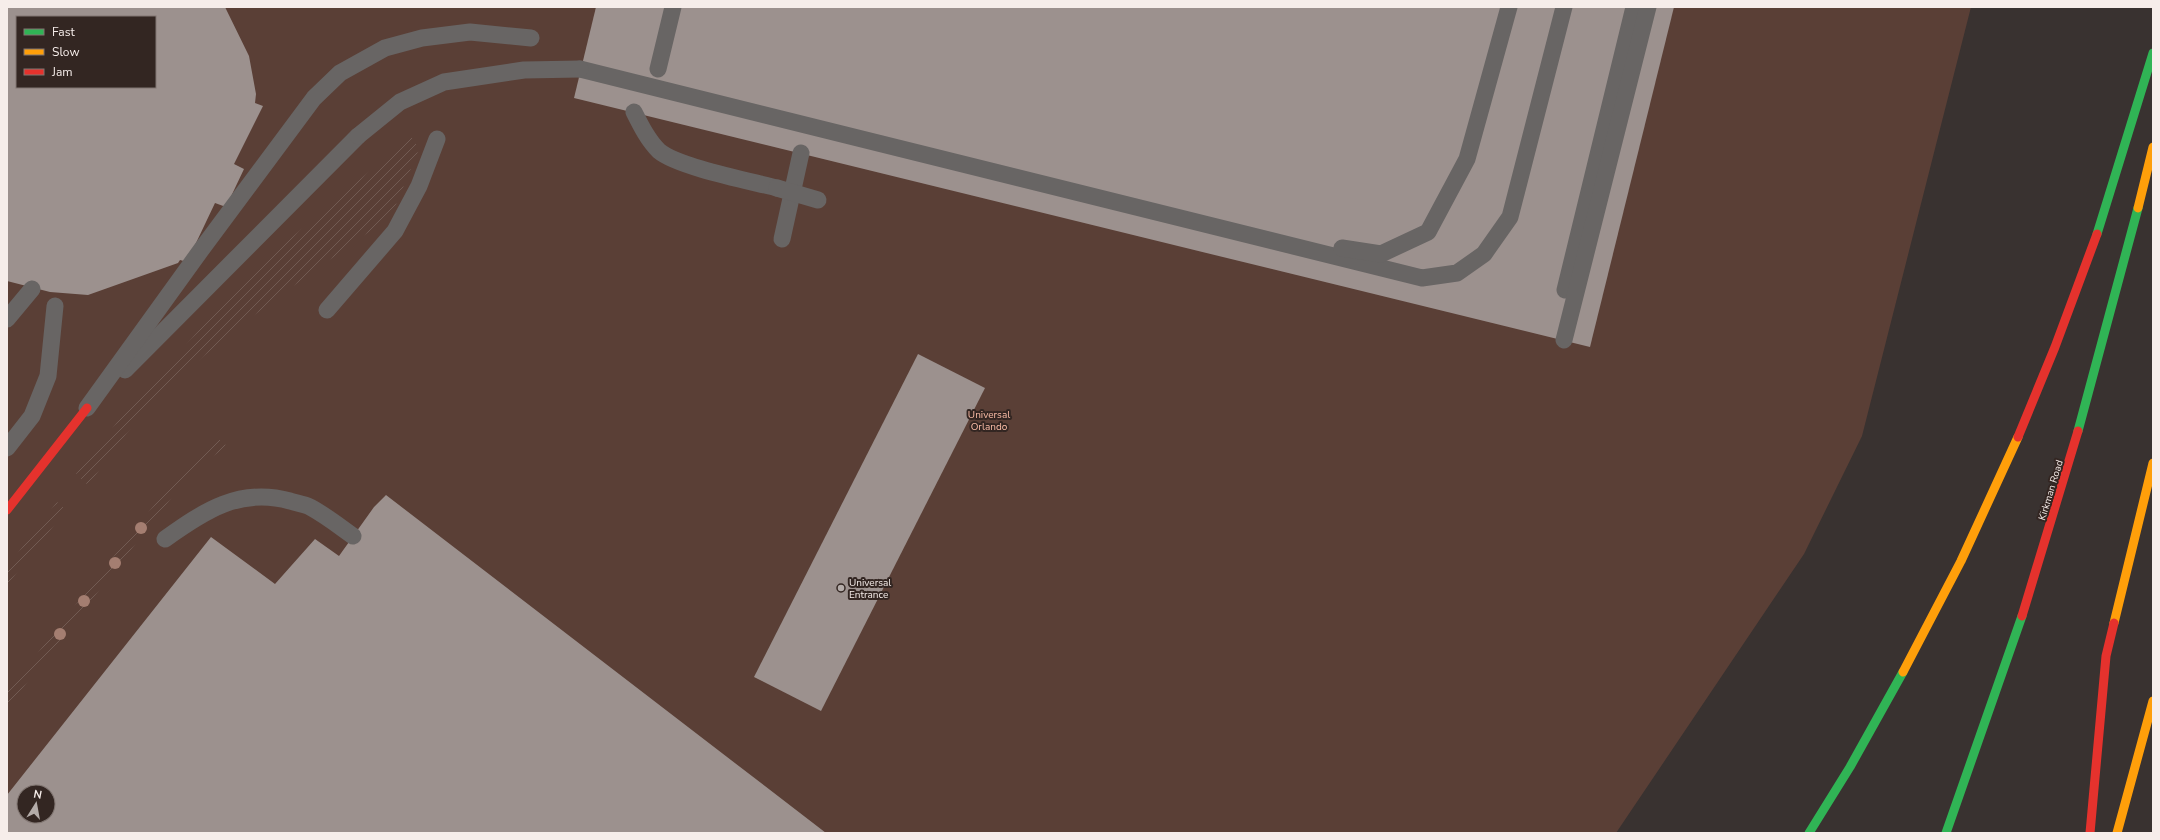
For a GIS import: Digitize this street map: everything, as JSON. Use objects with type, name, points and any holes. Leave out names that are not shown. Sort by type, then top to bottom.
[{"type":"main road","points":[[1809,833],[1862,745],[1932,619],[1985,510],[2037,393],[2083,273],[2153,53]]},
{"type":"main road","name":"Kirkman Road","points":[[1946,833],[2034,579],[2074,448],[2122,273],[2153,147]]},
{"type":"main road","points":[[7,510],[87,408]]},
{"type":"main road","points":[[2090,833],[2106,656],[2153,463]]},
{"type":"main road","points":[[2117,833],[2153,700]]},
{"type":"lane","points":[[658,69],[673,7]]},
{"type":"lane","points":[[1245,233],[1381,254],[1428,232],[1467,160],[1509,7]]},
{"type":"lane","points":[[87,408],[358,136],[400,102],[444,82],[524,70],[580,68],[1018,179],[1245,233],[1422,278],[1457,273],[1484,254],[1510,217],[1564,7]]},
{"type":"lane","points":[[1634,7],[1560,334],[1648,7]]},
{"type":"lane","points":[[87,408],[201,250],[314,98],[340,73],[385,48],[422,38],[470,32],[531,38]]},
{"type":"lane","points":[[634,112],[646,134],[660,152],[680,162],[818,200]]},
{"type":"lane","points":[[327,310],[395,231],[419,186],[437,139]]},
{"type":"lane","points":[[782,239],[801,154]]},
{"type":"lane","points":[[7,319],[32,289]]},
{"type":"lane","points":[[7,448],[32,416],[48,376],[55,306]]},
{"type":"lane","points":[[165,539],[194,518],[227,502],[253,496],[274,497],[309,507],[353,536]]},
{"type":"green space","name":"Universal Orlando","points":[[7,7],[1971,7],[1862,436],[1804,554],[1616,833],[7,833]]},
{"type":"green space","points":[[411,136],[419,149],[394,209],[384,221],[282,294],[183,374],[126,434],[88,485],[76,474],[119,420],[250,273]]},
{"type":"green space","points":[[219,439],[227,446],[201,465],[176,492],[7,708],[7,692],[151,509],[187,467]]},
{"type":"green space","points":[[57,502],[66,510],[7,585],[7,567]]},
{"type":"building","points":[[7,7],[225,7],[249,56],[256,94],[255,103],[263,106],[234,164],[244,169],[226,207],[215,203],[187,262],[180,260],[178,263],[88,295],[50,292],[7,281]]},
{"type":"building","points":[[596,7],[1674,7],[1590,347],[574,98]]},
{"type":"building","name":"Universal Entrance","points":[[918,354],[985,388],[821,711],[754,677]]},
{"type":"building","points":[[386,495],[826,833],[7,833],[7,795],[211,537],[275,584],[315,539],[339,556],[374,507]]},
{"type":"traffic: fast","points":[[2097,234],[2153,53]]},
{"type":"traffic: fast","points":[[2078,431],[2138,208]]},
{"type":"traffic: fast","points":[[1946,833],[2022,616]]},
{"type":"traffic: fast","points":[[1809,833],[1850,767],[1903,672]]},
{"type":"traffic: slow","points":[[2138,208],[2153,147]]},
{"type":"traffic: slow","points":[[1903,672],[1961,561],[2018,437]]},
{"type":"traffic: slow","points":[[2114,623],[2153,463]]},
{"type":"traffic: slow","points":[[2117,833],[2153,701]]},
{"type":"traffic: jam","points":[[2018,437],[2055,347],[2097,234]]},
{"type":"traffic: jam","points":[[7,510],[87,408]]},
{"type":"traffic: jam","points":[[2022,616],[2078,431]]},
{"type":"traffic: jam","points":[[2090,833],[2106,656],[2114,623]]},
{"type":"place","name":"Universal Entrance","points":[[841,588]]}]
